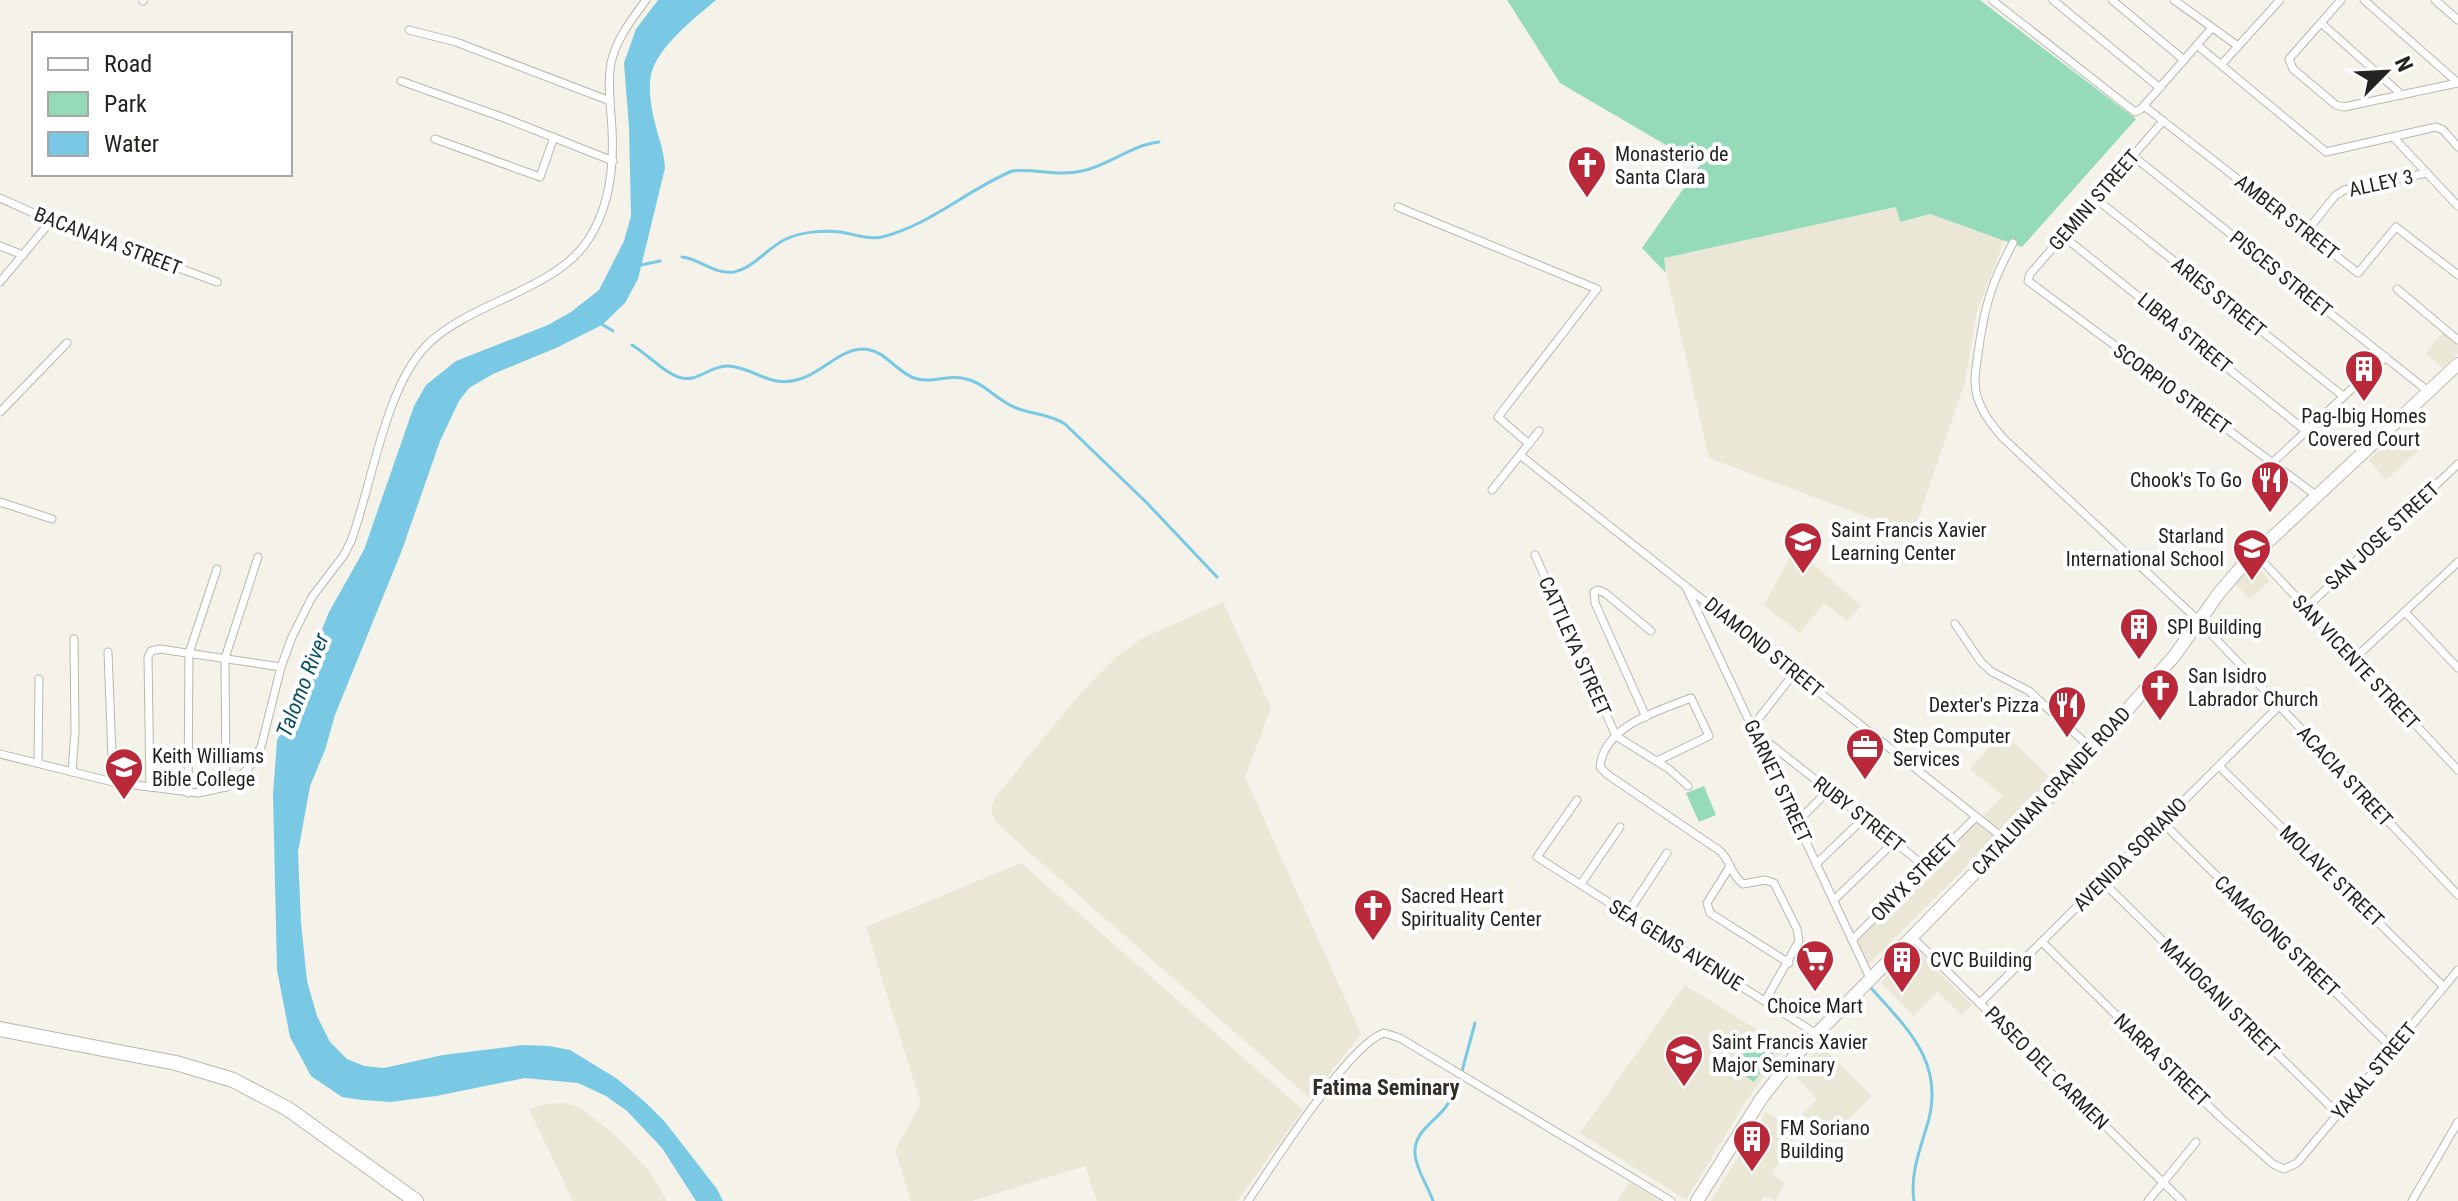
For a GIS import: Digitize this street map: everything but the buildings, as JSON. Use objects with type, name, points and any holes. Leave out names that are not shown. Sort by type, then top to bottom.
[{"type":"highway","points":[[0,1029],[176,1063],[233,1080],[288,1109],[416,1201]]},
{"type":"main road","name":"CATALUNAN GRANDE ROAD","points":[[1697,1201],[1761,1099],[1815,1033],[2007,841],[2093,750],[2166,667],[2231,578],[2255,553],[2458,364]]},
{"type":"street","points":[[0,754],[113,782],[188,793],[210,792],[226,787],[248,769],[261,747],[281,667],[292,637],[312,597],[351,541],[388,422],[413,362],[425,347],[454,324],[572,259],[587,242],[597,223],[606,200],[613,161],[610,101],[614,54],[625,29],[646,0]]},
{"type":"street","name":"AMBER STREET","points":[[1992,0],[2131,110],[2137,112],[2144,106],[2358,273],[2396,227],[2458,275]]},
{"type":"street","points":[[2053,0],[2160,88]]},
{"type":"street","points":[[2112,0],[2184,60]]},
{"type":"street","points":[[2174,0],[2238,46]]},
{"type":"street","points":[[2341,0],[2289,61],[2293,69],[2341,107],[2458,83]]},
{"type":"street","points":[[2364,0],[2458,83]]},
{"type":"street","points":[[2435,0],[2458,20]]},
{"type":"street","points":[[2221,65],[2276,1]]},
{"type":"street","points":[[2321,23],[2402,95]]},
{"type":"street","points":[[2144,106],[2211,29]]},
{"type":"street","points":[[409,30],[456,42],[610,101]]},
{"type":"street","points":[[2197,45],[2326,152],[2436,127],[2443,130],[2458,147]]},
{"type":"street","points":[[401,81],[613,161]]},
{"type":"street","name":"GEMINI STREET","points":[[2028,281],[2028,276],[2163,121]]},
{"type":"street","points":[[435,139],[540,177],[554,137]]},
{"type":"street","points":[[2394,138],[2458,206]]},
{"type":"street","name":"PISCES STREET","points":[[2133,156],[2429,392]]},
{"type":"street","name":"ALLEY 3","points":[[2306,232],[2335,196],[2344,190],[2427,173]]},
{"type":"street","name":"BACANAYA STREET","points":[[0,198],[51,221],[217,282]]},
{"type":"street","name":"ARIES STREET","points":[[2095,198],[2343,396]]},
{"type":"street","points":[[1398,207],[1597,289],[1498,417],[1529,444]]},
{"type":"street","points":[[0,282],[51,221]]},
{"type":"street","name":"LIBRA STREET","points":[[2063,236],[2306,431]]},
{"type":"street","name":"ACACIA STREET","points":[[2013,243],[1994,279],[1984,311],[1975,381],[1981,406],[2003,438],[2199,621],[2458,895]]},
{"type":"street","points":[[0,246],[23,255]]},
{"type":"street","name":"SCORPIO STREET","points":[[2028,281],[2317,496]]},
{"type":"street","points":[[2397,289],[2458,340]]},
{"type":"street","points":[[0,412],[67,343]]},
{"type":"street","points":[[2272,463],[2386,357]]},
{"type":"street","points":[[1492,490],[1539,431]]},
{"type":"street","name":"DIAMOND STREET","points":[[1520,455],[2007,841]]},
{"type":"street","name":"SAN JOSE STREET","points":[[2306,608],[2458,464]]},
{"type":"street","points":[[0,502],[52,519]]},
{"type":"street","name":"SAN VICENTE STREET","points":[[2255,553],[2458,770]]},
{"type":"street","name":"CATTLEYA STREET","points":[[1535,555],[1616,736]]},
{"type":"street","points":[[226,787],[225,658],[258,557]]},
{"type":"street","points":[[2354,659],[2458,562]]},
{"type":"street","points":[[188,793],[189,653],[217,569]]},
{"type":"street","name":"GARNET STREET","points":[[1685,585],[1870,978]]},
{"type":"street","points":[[1646,717],[1595,603],[1594,592],[1605,593],[1651,631]]},
{"type":"street","points":[[2405,612],[2455,659],[2458,668]]},
{"type":"street","points":[[1955,624],[1981,662],[1992,672],[2029,691],[2093,750]]},
{"type":"street","points":[[72,772],[74,639]]},
{"type":"street","points":[[150,787],[149,653],[160,649],[281,667]]},
{"type":"street","points":[[108,652],[113,782]]},
{"type":"street","points":[[1753,729],[1795,672]]},
{"type":"street","points":[[38,763],[39,679]]},
{"type":"street","points":[[1657,761],[1709,736],[1691,698],[1646,717],[1616,736],[1600,762],[1602,771],[1720,851],[1743,884],[1765,880],[1774,883],[1799,934],[1798,946],[1765,1001]]},
{"type":"street","name":"AVENIDA SORIANO","points":[[1980,1003],[2279,706]]},
{"type":"street","name":"RUBY STREET","points":[[1753,729],[1926,867]]},
{"type":"street","points":[[1616,736],[1657,761],[1688,786]]},
{"type":"street","name":"MOLAVE STREET","points":[[2219,766],[2444,987]]},
{"type":"street","points":[[1797,822],[1829,790]]},
{"type":"street","name":"SEA GEMS AVENUE","points":[[1577,800],[1537,857],[1815,1033]]},
{"type":"street","name":"ONYX STREET","points":[[1852,940],[1976,817]]},
{"type":"street","points":[[1816,864],[1864,818]]},
{"type":"street","name":"CAMAGONG STREET","points":[[2162,822],[2393,1049]]},
{"type":"street","points":[[1581,884],[1620,827]]},
{"type":"street","points":[[1834,900],[1894,842]]},
{"type":"street","points":[[1627,914],[1667,853]]},
{"type":"street","points":[[1729,868],[1707,903],[1710,913],[1789,963]]},
{"type":"street","name":"MAHOGANI STREET","points":[[2102,881],[2338,1114]]},
{"type":"street","name":"PASEO DEL CARMEN","points":[[1911,936],[2182,1201]]},
{"type":"street","name":"NARRA STREET","points":[[2042,942],[2220,1117],[2273,1164],[2289,1169]]},
{"type":"street","name":"YAKAL STREET","points":[[2289,1169],[2458,970]]},
{"type":"street","points":[[1248,1201],[1311,1110],[1350,1061],[1370,1041],[1384,1033],[1400,1038],[1671,1201]]},
{"type":"street","points":[[2412,1201],[2458,1122]]},
{"type":"street","points":[[2148,1201],[2196,1142]]},
{"type":"shaded area","points":[[1897,207],[1900,222],[1930,214],[2005,239],[1977,311],[1965,382],[1913,534],[1709,458],[1663,258]]},
{"type":"shaded area","points":[[2443,333],[2458,346],[2458,353],[2443,368],[2426,353]]},
{"type":"shaded area","points":[[2401,430],[2419,450],[2386,480],[2369,460]]},
{"type":"shaded area","name":"Saint Francis Xavier Learning Center","points":[[1795,548],[1861,606],[1847,621],[1824,603],[1800,633],[1764,605]]},
{"type":"shaded area","name":"Starland International School","points":[[2255,564],[2270,581],[2250,599],[2235,584]]},
{"type":"shaded area","points":[[1223,602],[1271,708],[1245,777],[1361,1034],[1310,1098],[1003,829],[994,820],[991,809],[995,798],[1024,762],[1080,694],[1115,658],[1141,639]]},
{"type":"shaded area","points":[[2003,732],[2053,780],[1868,965],[1857,941],[2003,796],[1970,769]]},
{"type":"shaded area","points":[[1021,863],[1303,1110],[1237,1201],[1097,1201],[1085,1166],[972,1201],[911,1201],[895,1150],[921,1104],[866,927]]},
{"type":"shaded area","points":[[1915,949],[1972,1005],[1962,1015],[1938,992],[1914,1016],[1881,983]]},
{"type":"shaded area","name":"Saint Francis Xavier Major Seminary","points":[[1685,985],[1785,1047],[1746,1101],[1686,1200],[1580,1133]]},
{"type":"shaded area","points":[[1821,1045],[1872,1096],[1827,1139],[1802,1114],[1817,1099],[1796,1077]]},
{"type":"shaded area","points":[[564,1103],[581,1108],[618,1138],[649,1171],[667,1201],[573,1201],[529,1109]]},
{"type":"shaded area","points":[[1766,1112],[1797,1132],[1772,1174],[1785,1183],[1776,1201],[1764,1196],[1761,1201],[1711,1201]]},
{"type":"shaded area","points":[[1629,1182],[1661,1201],[1617,1201]]},
{"type":"green space","points":[[1507,0],[1980,0],[2136,119],[2022,247],[1930,214],[1900,222],[1896,207],[1664,258],[1666,273],[1642,248],[1700,165],[1560,83]]},
{"type":"green space","points":[[1704,786],[1716,815],[1699,822],[1686,793]]},
{"type":"green space","points":[[1757,1034],[1777,1048],[1754,1082],[1733,1068]]},
{"type":"water","name":"Talomo River","points":[[658,0],[716,0],[668,44],[651,75],[651,103],[665,168],[638,279],[625,303],[602,325],[493,374],[469,388],[459,401],[440,441],[402,550],[335,715],[310,786],[298,852],[301,923],[307,981],[317,1016],[330,1042],[347,1059],[364,1066],[384,1068],[443,1055],[523,1045],[570,1050],[616,1078],[644,1101],[665,1122],[723,1201],[696,1201],[662,1148],[627,1111],[606,1096],[578,1083],[525,1078],[391,1102],[342,1097],[311,1076],[290,1037],[277,970],[273,794],[277,741],[329,612],[364,550],[414,406],[426,385],[456,361],[548,325],[599,290],[624,241],[631,216],[624,63],[636,29]]},
{"type":"waterway","points":[[682,257],[720,271],[734,272],[748,266],[779,243],[798,235],[833,231],[882,237],[932,216],[1012,171],[1082,171],[1159,142]]},
{"type":"waterway","points":[[641,265],[660,261]]},
{"type":"waterway","points":[[600,323],[613,331]]},
{"type":"waterway","points":[[632,345],[670,373],[688,379],[728,366],[772,380],[791,381],[810,375],[846,353],[862,349],[884,356],[914,378],[956,377],[969,380],[1014,407],[1065,424],[1147,503],[1217,577]]},
{"type":"waterway","points":[[1872,989],[1900,1020],[1922,1052],[1932,1087],[1931,1107],[1914,1173],[1914,1201]]},
{"type":"waterway","points":[[1462,1071],[1475,1023]]},
{"type":"waterway","points":[[1433,1201],[1418,1166],[1415,1147],[1421,1134],[1447,1105],[1460,1079]]},
{"type":"place","name":"Monasterio de Santa Clara","points":[[1587,199]]},
{"type":"place","name":"Pag-Ibig Homes Covered Court","points":[[2364,403]]},
{"type":"place","name":"Chook's To Go","points":[[2270,514]]},
{"type":"place","name":"Saint Francis Xavier Learning Center","points":[[1803,575]]},
{"type":"place","name":"Starland International School","points":[[2252,582]]},
{"type":"place","name":"SPI Building","points":[[2139,661]]},
{"type":"place","name":"San Isidro Labrador Church","points":[[2160,722]]},
{"type":"place","name":"Dexter's Pizza","points":[[2067,739]]},
{"type":"place","name":"Step Computer Services","points":[[1865,781]]},
{"type":"place","name":"Keith Williams Bible College","points":[[124,801]]},
{"type":"place","name":"Sacred Heart Spirituality Center","points":[[1373,942]]},
{"type":"place","name":"Choice Mart","points":[[1815,993]]},
{"type":"place","name":"CVC Building","points":[[1902,994]]},
{"type":"place","name":"Saint Francis Xavier Major Seminary","points":[[1684,1088]]},
{"type":"place","name":"FM Soriano Building","points":[[1752,1173]]},
{"type":"district","name":"Fatima Seminary","points":[[1386,1087]]}]
